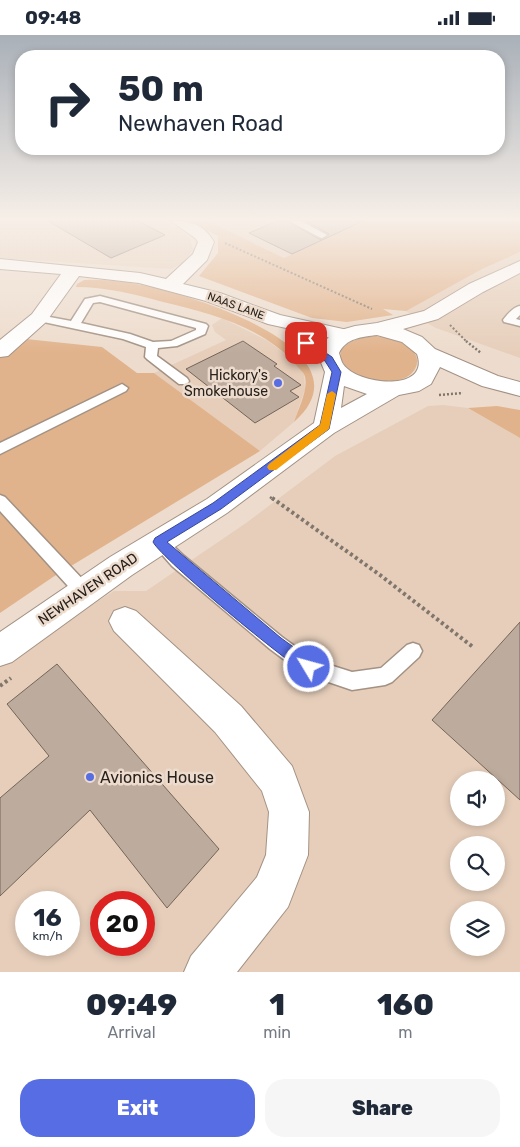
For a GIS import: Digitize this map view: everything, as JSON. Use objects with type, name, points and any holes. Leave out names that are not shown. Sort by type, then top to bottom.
[{"type":"street","points":[[8,265],[43,268]]},
{"type":"street","points":[[170,285],[192,265]]},
{"type":"street","points":[[423,348],[438,318],[476,288],[520,266]]},
{"type":"street","points":[[0,274],[43,268]]},
{"type":"street","name":"NAAS LANE","points":[[43,268],[140,278],[221,299],[275,320],[345,335]]},
{"type":"street","points":[[0,351],[38,319],[74,270]]},
{"type":"street","points":[[325,427],[332,366],[331,347],[345,335],[358,331],[377,321],[438,318]]},
{"type":"street","name":"NAAS LANE","points":[[275,320],[332,366],[346,380],[366,387],[392,390]]},
{"type":"street","points":[[377,321],[390,331],[410,337],[423,348],[490,381],[520,389]]},
{"type":"street","points":[[423,348],[431,361],[428,372],[428,388]]},
{"type":"street","points":[[392,390],[490,381]]},
{"type":"street","name":"NEWHAVEN ROAD","points":[[0,651],[84,591],[217,506],[325,427],[392,390]]},
{"type":"street","points":[[125,621],[228,719],[278,781],[289,812],[288,855],[273,893],[207,972]]},
{"type":"lane","points":[[38,319],[126,336],[152,345],[173,344],[201,332],[202,326],[100,299],[89,301],[74,325]]},
{"type":"lane","points":[[520,309],[508,320],[520,323]]},
{"type":"lane","points":[[152,345],[151,357],[183,381]]},
{"type":"lane","points":[[0,449],[122,387]]},
{"type":"lane","points":[[0,501],[84,591]]},
{"type":"lane","points":[[159,542],[178,561],[276,643],[309,667],[352,681],[360,680],[385,676],[413,651]]},
{"type":"path","points":[[267,265],[377,321]]},
{"type":"path","points":[[438,318],[486,356]]},
{"type":"path","points":[[428,388],[466,393]]},
{"type":"path","points":[[262,502],[278,490]]},
{"type":"path","points":[[270,496],[380,575],[473,647]]},
{"type":"path","points":[[0,686],[16,674]]},
{"type":"shaded area","points":[[105,265],[180,265],[171,269]]},
{"type":"shaded area","points":[[208,265],[492,265],[406,311],[383,309],[393,315],[347,322],[312,318],[199,276]]},
{"type":"shaded area","points":[[300,265],[520,265],[520,358],[436,328],[388,301]]},
{"type":"shaded area","points":[[84,280],[118,281],[175,293],[238,316],[270,332],[296,351],[312,373],[312,397],[294,422],[305,391],[304,374],[283,352],[252,331],[199,311],[141,296],[120,291],[76,287],[77,284]]},
{"type":"shaded area","points":[[222,318],[268,341],[289,357],[304,374],[305,389],[294,422],[260,451],[154,373],[226,340],[215,332],[212,325]]},
{"type":"shaded area","points":[[375,336],[395,340],[413,350],[417,361],[410,375],[399,380],[383,382],[367,379],[354,373],[345,365],[341,356],[343,348],[354,340]]},
{"type":"shaded area","points":[[26,339],[102,347],[137,373],[154,373],[260,451],[53,577],[0,613],[0,357]]},
{"type":"shaded area","points":[[443,405],[468,408],[520,438],[520,972],[0,972],[0,666],[49,631],[114,591],[146,591],[246,523],[335,456],[428,406]]},
{"type":"shaded area","points":[[497,406],[520,410],[520,438],[468,408]]},
{"type":"building","name":"Hickory's Smokehouse","points":[[243,341],[277,364],[274,366],[301,385],[290,391],[299,397],[255,423],[186,369]]},
{"type":"building","points":[[520,622],[520,800],[505,786],[505,771],[488,771],[432,720]]},
{"type":"building","name":"Avionics House","points":[[57,664],[219,849],[167,908],[90,810],[0,896],[0,798],[49,756],[7,704]]},
{"type":"slow traffic","points":[[272,467],[325,427],[332,394]]},
{"type":"place","name":"Hickory's Smokehouse","points":[[278,383]]},
{"type":"place","name":"Avionics House","points":[[90,777]]},
{"type":"route","points":[[306,343],[328,359],[336,372],[325,427],[217,506],[159,542],[178,561],[276,643],[309,667]]}]
